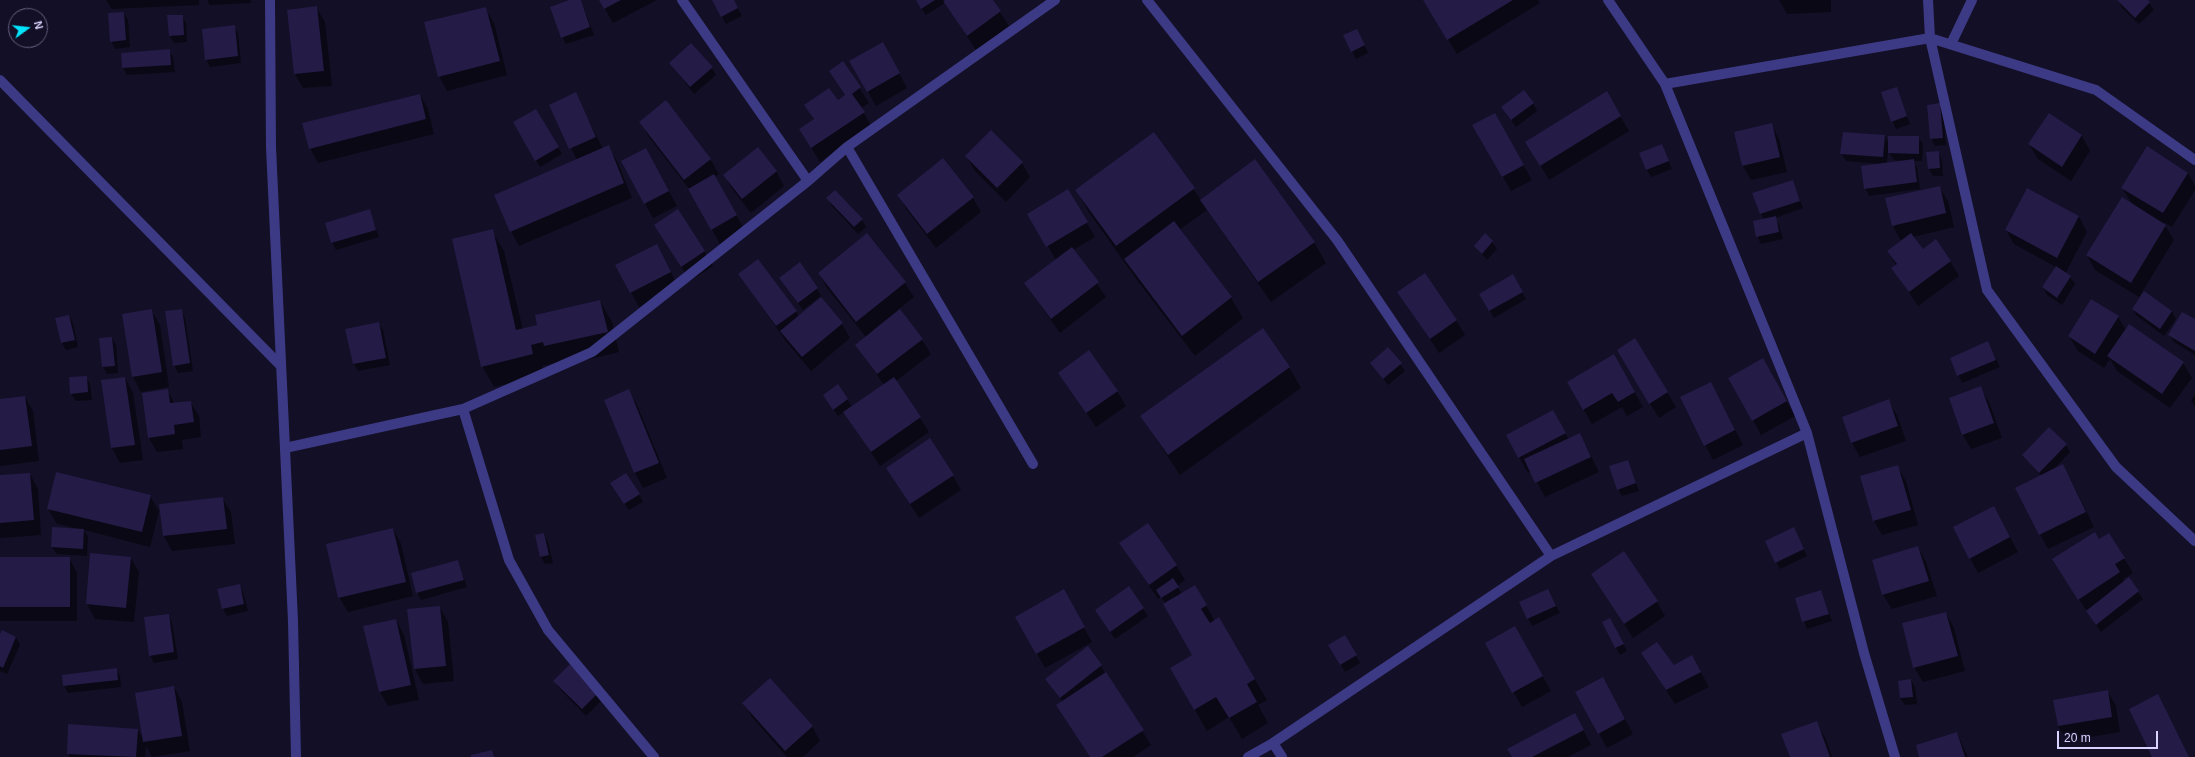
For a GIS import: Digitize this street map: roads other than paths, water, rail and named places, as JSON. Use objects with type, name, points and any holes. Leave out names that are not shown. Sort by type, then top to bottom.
[{"type":"street","points":[[270,0],[271,147],[293,621],[296,757]]},
{"type":"street","points":[[682,0],[808,181]]},
{"type":"street","points":[[285,448],[464,409],[592,352],[808,181],[847,147],[1055,0]]},
{"type":"street","points":[[1147,0],[1337,240],[1551,556]]},
{"type":"street","points":[[1608,0],[1665,84],[1807,433],[1864,653],[1895,757]]},
{"type":"street","points":[[1928,0],[1930,38],[1987,290],[2116,467],[2195,541]]},
{"type":"street","points":[[1951,44],[1972,0]]},
{"type":"street","points":[[1665,84],[1930,38],[2096,90],[2195,160]]},
{"type":"street","points":[[0,80],[281,366]]},
{"type":"street","points":[[847,147],[1033,464]]},
{"type":"street","points":[[464,409],[513,566],[548,630],[654,757]]},
{"type":"street","points":[[1248,757],[1273,743],[1551,556],[1807,433]]},
{"type":"street","points":[[1273,743],[1282,757]]}]
